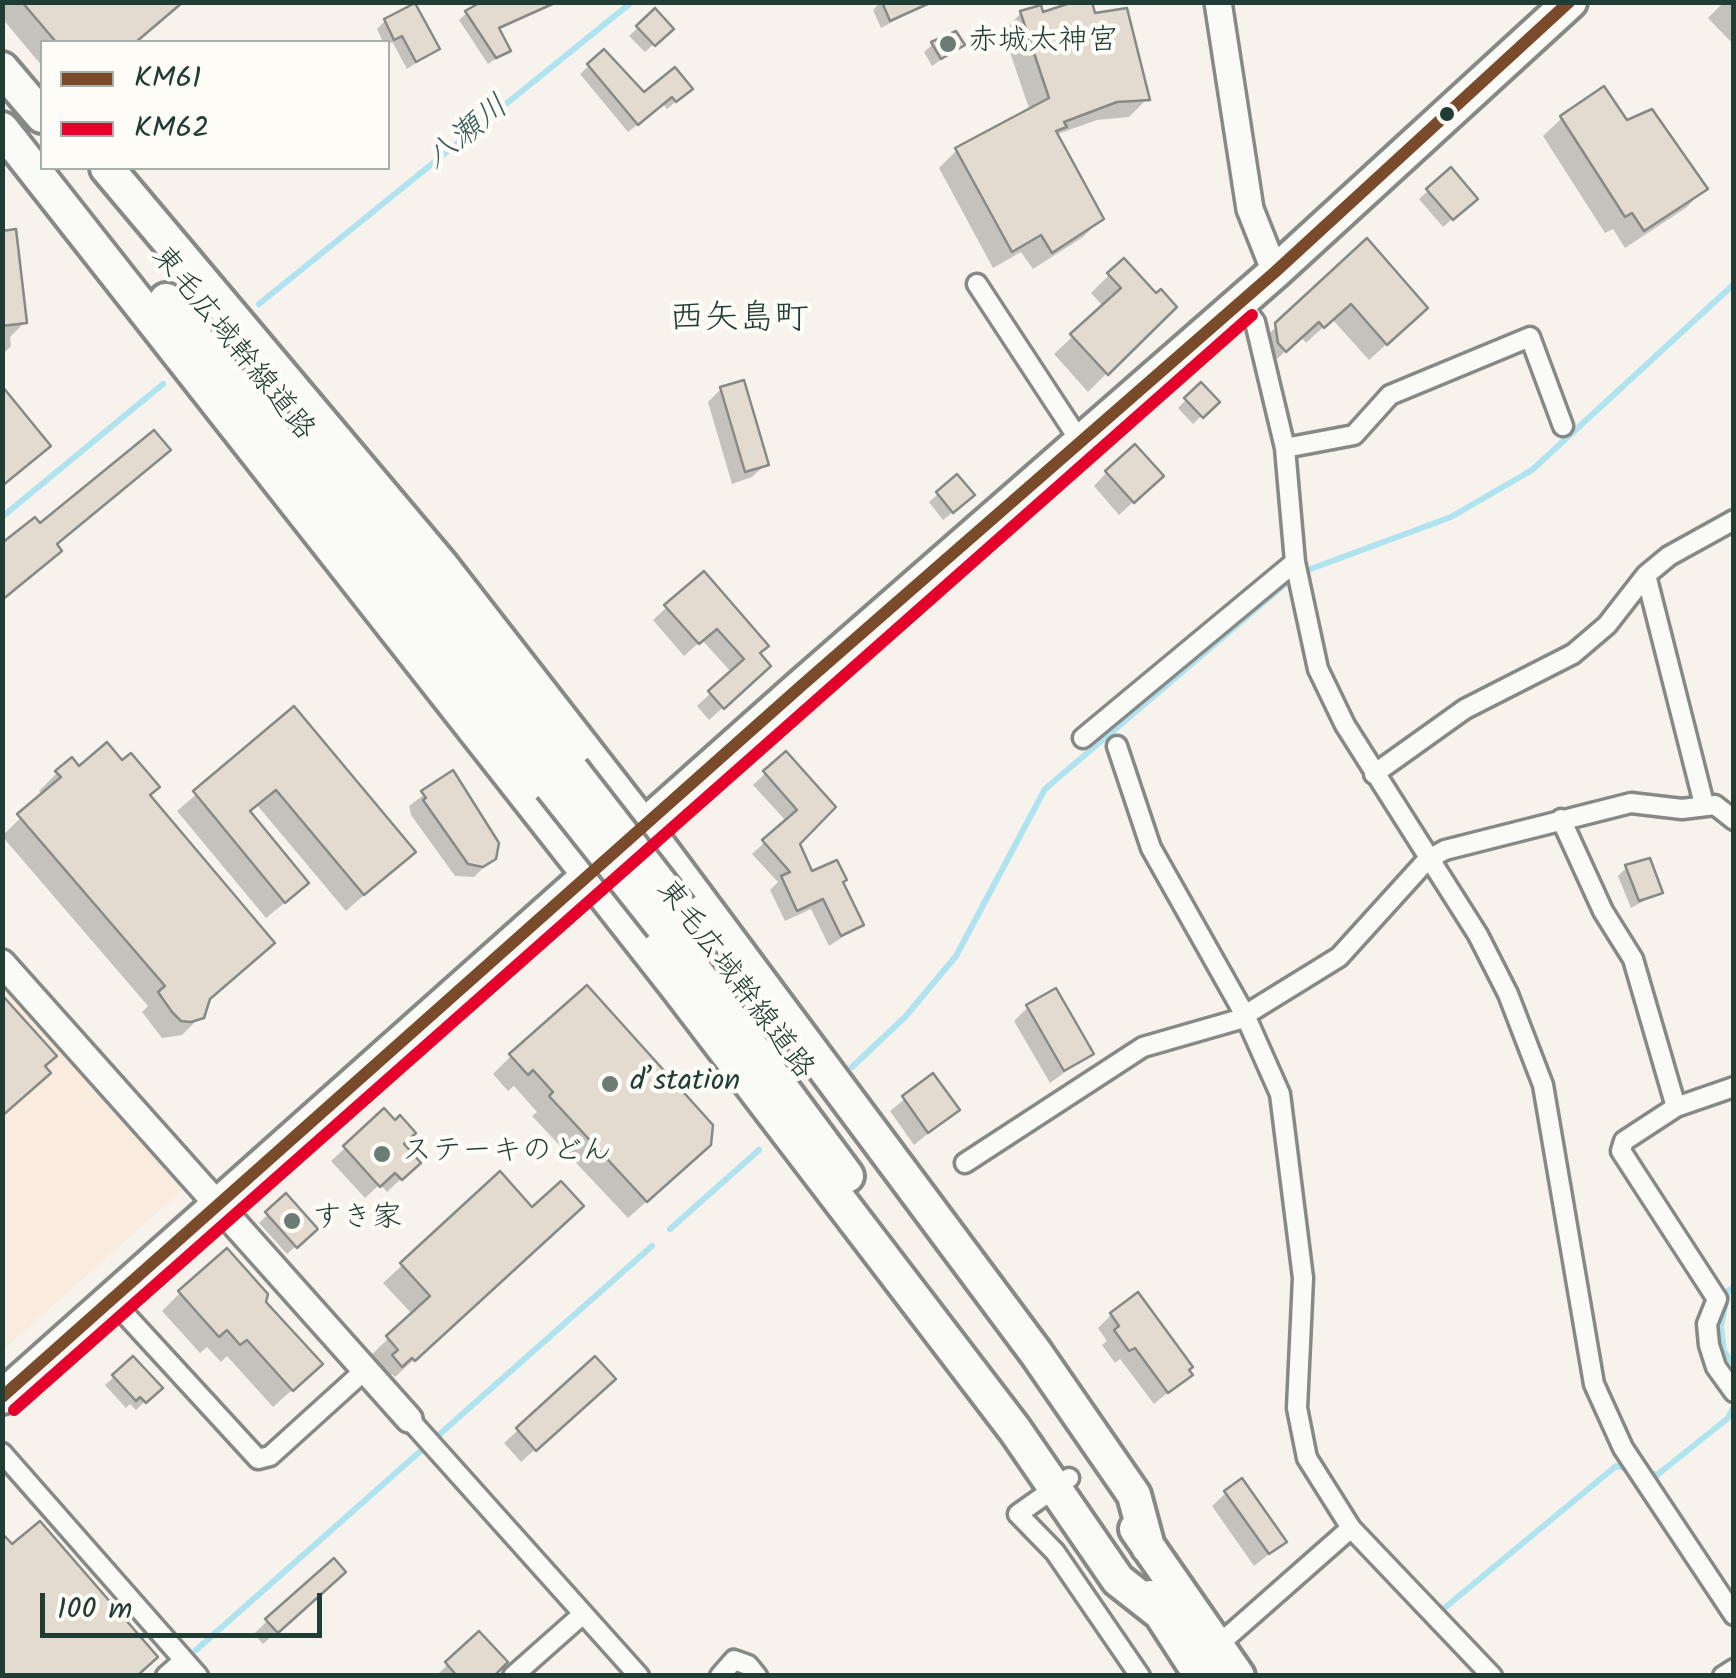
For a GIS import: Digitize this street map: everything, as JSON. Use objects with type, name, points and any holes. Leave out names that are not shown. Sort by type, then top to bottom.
[{"type":"highway","points":[[2,1398],[644,826],[1275,272],[1570,2]]},
{"type":"highway","points":[[2,61],[40,95]]},
{"type":"highway","points":[[2,70],[40,114]]},
{"type":"highway","points":[[2,106],[40,150]]},
{"type":"highway","points":[[2,129],[1062,1482],[1118,1580],[1160,1613],[1201,1676]]},
{"type":"highway","name":"東毛広域幹線道路","points":[[58,170],[561,778]]},
{"type":"highway","name":"東毛広域幹線道路","points":[[89,170],[1048,1404],[1238,1676]]},
{"type":"highway","points":[[109,170],[442,566],[644,826],[1036,1354],[1134,1495],[1148,1546]]},
{"type":"highway","name":"東毛広域幹線道路","points":[[671,918],[1062,1482]]},
{"type":"street","points":[[1218,2],[1250,209],[1275,272]]},
{"type":"street","points":[[977,284],[1080,441]]},
{"type":"street","points":[[1240,302],[1258,333],[1284,448],[1296,562],[1318,669],[1374,774],[1478,935],[1508,994],[1543,1085],[1584,1339],[1606,1417],[1686,1548],[1734,1615]]},
{"type":"street","points":[[1284,448],[1354,434],[1390,395],[1530,337],[1562,426]]},
{"type":"street","points":[[1374,774],[1466,709],[1573,654],[1606,626],[1646,576],[1669,556],[1734,520]]},
{"type":"street","points":[[1083,738],[1296,562]]},
{"type":"street","points":[[1646,576],[1704,804]]},
{"type":"street","points":[[1117,746],[1152,848],[1244,1015],[1280,1094],[1299,1222],[1303,1278],[1297,1408],[1306,1458],[1351,1528],[1492,1676]]},
{"type":"street","points":[[965,1163],[1143,1048],[1244,1015],[1267,997],[1339,956],[1428,860],[1445,850],[1632,804],[1682,809],[1704,804],[1722,807],[1734,820]]},
{"type":"street","points":[[1561,819],[1603,911],[1633,960],[1676,1108]]},
{"type":"street","points":[[2,963],[639,1676]]},
{"type":"street","points":[[1734,1086],[1676,1108],[1624,1140],[1621,1151],[1717,1299],[1707,1324],[1709,1344],[1716,1367],[1734,1392]]},
{"type":"street","points":[[112,1300],[258,1458],[270,1456],[365,1370]]},
{"type":"street","points":[[2,1452],[198,1676]]},
{"type":"street","points":[[1062,1482],[1018,1514],[1055,1552],[1140,1676]]},
{"type":"street","points":[[1217,1646],[1351,1528]]},
{"type":"street","points":[[514,1676],[583,1614]]},
{"type":"street","points":[[166,1676],[184,1660]]},
{"type":"street","points":[[720,1676],[734,1660],[748,1665],[757,1676]]},
{"type":"street","points":[[1723,1676],[1734,1669]]},
{"type":"shaded area","points":[[2,979],[187,1186],[3,1350],[2,1350]]},
{"type":"building","points":[[22,2],[183,2],[138,40],[54,40]]},
{"type":"building","points":[[481,2],[557,2],[499,28],[511,51],[496,58],[465,11]]},
{"type":"building","points":[[882,2],[932,2],[890,21]]},
{"type":"building","points":[[1073,2],[1092,2],[1095,13],[1127,8],[1150,100],[1117,102],[1064,122],[1067,127],[1056,131],[1104,219],[1052,253],[1041,235],[1012,252],[955,148],[1049,98],[1020,11],[1041,5],[1043,12]]},
{"type":"building","points":[[415,3],[440,49],[416,62],[402,36],[394,40],[384,19]]},
{"type":"building","points":[[655,8],[674,29],[655,46],[636,26]]},
{"type":"building","name":"赤城太神宮","points":[[956,31],[965,45],[941,59],[931,42]]},
{"type":"building","points":[[604,49],[644,92],[675,67],[693,89],[676,102],[672,97],[638,125],[587,64]]},
{"type":"building","points":[[1604,86],[1627,120],[1652,109],[1708,189],[1644,231],[1632,213],[1625,217],[1560,116]]},
{"type":"building","points":[[1451,167],[1478,199],[1453,220],[1426,189]]},
{"type":"building","points":[[16,229],[27,323],[2,326],[2,231]]},
{"type":"building","points":[[1367,238],[1428,308],[1387,345],[1351,304],[1324,328],[1319,322],[1286,352],[1278,343],[1275,323]]},
{"type":"building","points":[[1124,258],[1156,293],[1161,289],[1177,307],[1108,375],[1070,334],[1121,288],[1107,273]]},
{"type":"building","points":[[744,380],[769,465],[745,472],[720,387]]},
{"type":"building","points":[[1201,382],[1220,402],[1203,418],[1184,398]]},
{"type":"building","points":[[2,386],[51,446],[2,486]]},
{"type":"building","points":[[154,430],[171,450],[57,544],[62,551],[2,600],[2,543],[35,517],[40,523]]},
{"type":"building","points":[[1135,444],[1164,476],[1134,503],[1105,471]]},
{"type":"building","points":[[957,474],[975,495],[953,513],[936,492]]},
{"type":"building","points":[[704,571],[769,646],[760,653],[771,666],[724,709],[708,691],[744,659],[717,629],[699,644],[664,605]]},
{"type":"building","points":[[294,706],[416,852],[364,895],[276,790],[250,811],[309,883],[285,903],[193,791]]},
{"type":"building","points":[[107,742],[122,760],[131,753],[160,787],[150,795],[275,943],[210,999],[204,1018],[181,1021],[172,1012],[158,992],[165,986],[17,814],[61,777],[55,771],[72,757],[79,766]]},
{"type":"building","points":[[786,751],[836,807],[800,844],[812,871],[837,860],[847,880],[843,882],[864,925],[841,936],[823,899],[797,911],[781,876],[790,872],[762,840],[797,810],[763,771]]},
{"type":"building","points":[[453,770],[499,843],[496,859],[483,867],[468,864],[423,800],[426,798],[421,791]]},
{"type":"building","points":[[1650,858],[1663,893],[1639,901],[1625,865]]},
{"type":"building","name":"d’station","points":[[587,985],[713,1125],[711,1145],[647,1202],[549,1096],[553,1092],[533,1070],[528,1075],[509,1054]]},
{"type":"building","points":[[1056,988],[1094,1054],[1064,1071],[1026,1005]]},
{"type":"building","points":[[2,995],[57,1056],[45,1066],[51,1073],[2,1116]]},
{"type":"building","points":[[933,1073],[960,1110],[928,1133],[902,1096]]},
{"type":"building","name":"ステーキのどん","points":[[384,1108],[395,1120],[400,1115],[416,1133],[404,1144],[421,1163],[402,1180],[395,1173],[380,1187],[343,1146]]},
{"type":"building","points":[[500,1171],[532,1207],[561,1181],[584,1206],[415,1361],[412,1358],[402,1367],[392,1355],[398,1350],[386,1336],[430,1296],[400,1263]]},
{"type":"building","name":"すき家","points":[[286,1193],[318,1229],[297,1248],[265,1212]]},
{"type":"building","points":[[227,1248],[268,1294],[266,1302],[323,1364],[293,1391],[247,1340],[240,1345],[227,1330],[219,1337],[178,1291]]},
{"type":"building","points":[[1138,1292],[1193,1367],[1189,1370],[1193,1375],[1168,1393],[1135,1348],[1129,1351],[1114,1330],[1119,1326],[1110,1313]]},
{"type":"building","points":[[133,1356],[163,1388],[146,1403],[140,1397],[136,1401],[112,1375]]},
{"type":"building","points":[[595,1356],[616,1379],[536,1451],[516,1428]]},
{"type":"building","points":[[1242,1478],[1287,1542],[1269,1554],[1224,1491]]},
{"type":"building","points":[[40,1521],[158,1657],[137,1676],[2,1676],[2,1533],[12,1544]]},
{"type":"building","points":[[334,1558],[346,1572],[278,1633],[265,1619]]},
{"type":"building","points":[[479,1631],[508,1662],[494,1676],[457,1676],[445,1662]]},
{"type":"waterway","name":"八瀬川","points":[[259,304],[632,2]]},
{"type":"waterway","points":[[852,1067],[905,1017],[956,956],[1045,789],[1297,574],[1451,517],[1532,470],[1734,284]]},
{"type":"waterway","name":"八瀬川","points":[[2,517],[163,384]]},
{"type":"waterway","points":[[670,1229],[759,1150]]},
{"type":"waterway","points":[[196,1650],[652,1246]]},
{"type":"waterway","points":[[1734,1287],[1728,1291],[1721,1327],[1724,1352],[1734,1364]]},
{"type":"waterway","points":[[1646,1472],[1657,1475],[1727,1419],[1734,1407]]},
{"type":"waterway","points":[[1408,1575],[1442,1610],[1616,1466],[1634,1470]]},
{"type":"transit line","name":"KM61","points":[[2,1397],[800,687],[1275,272],[1569,2]]},
{"type":"transit line","name":"KM62","points":[[14,1410],[1252,315]]},
{"type":"place","name":"赤城太神宮","points":[[948,44]]},
{"type":"place","name":"d’station","points":[[610,1084]]},
{"type":"place","name":"ステーキのどん","points":[[382,1154]]},
{"type":"place","name":"すき家","points":[[292,1221]]},
{"type":"district","name":"西矢島町","points":[[739,322]]}]
